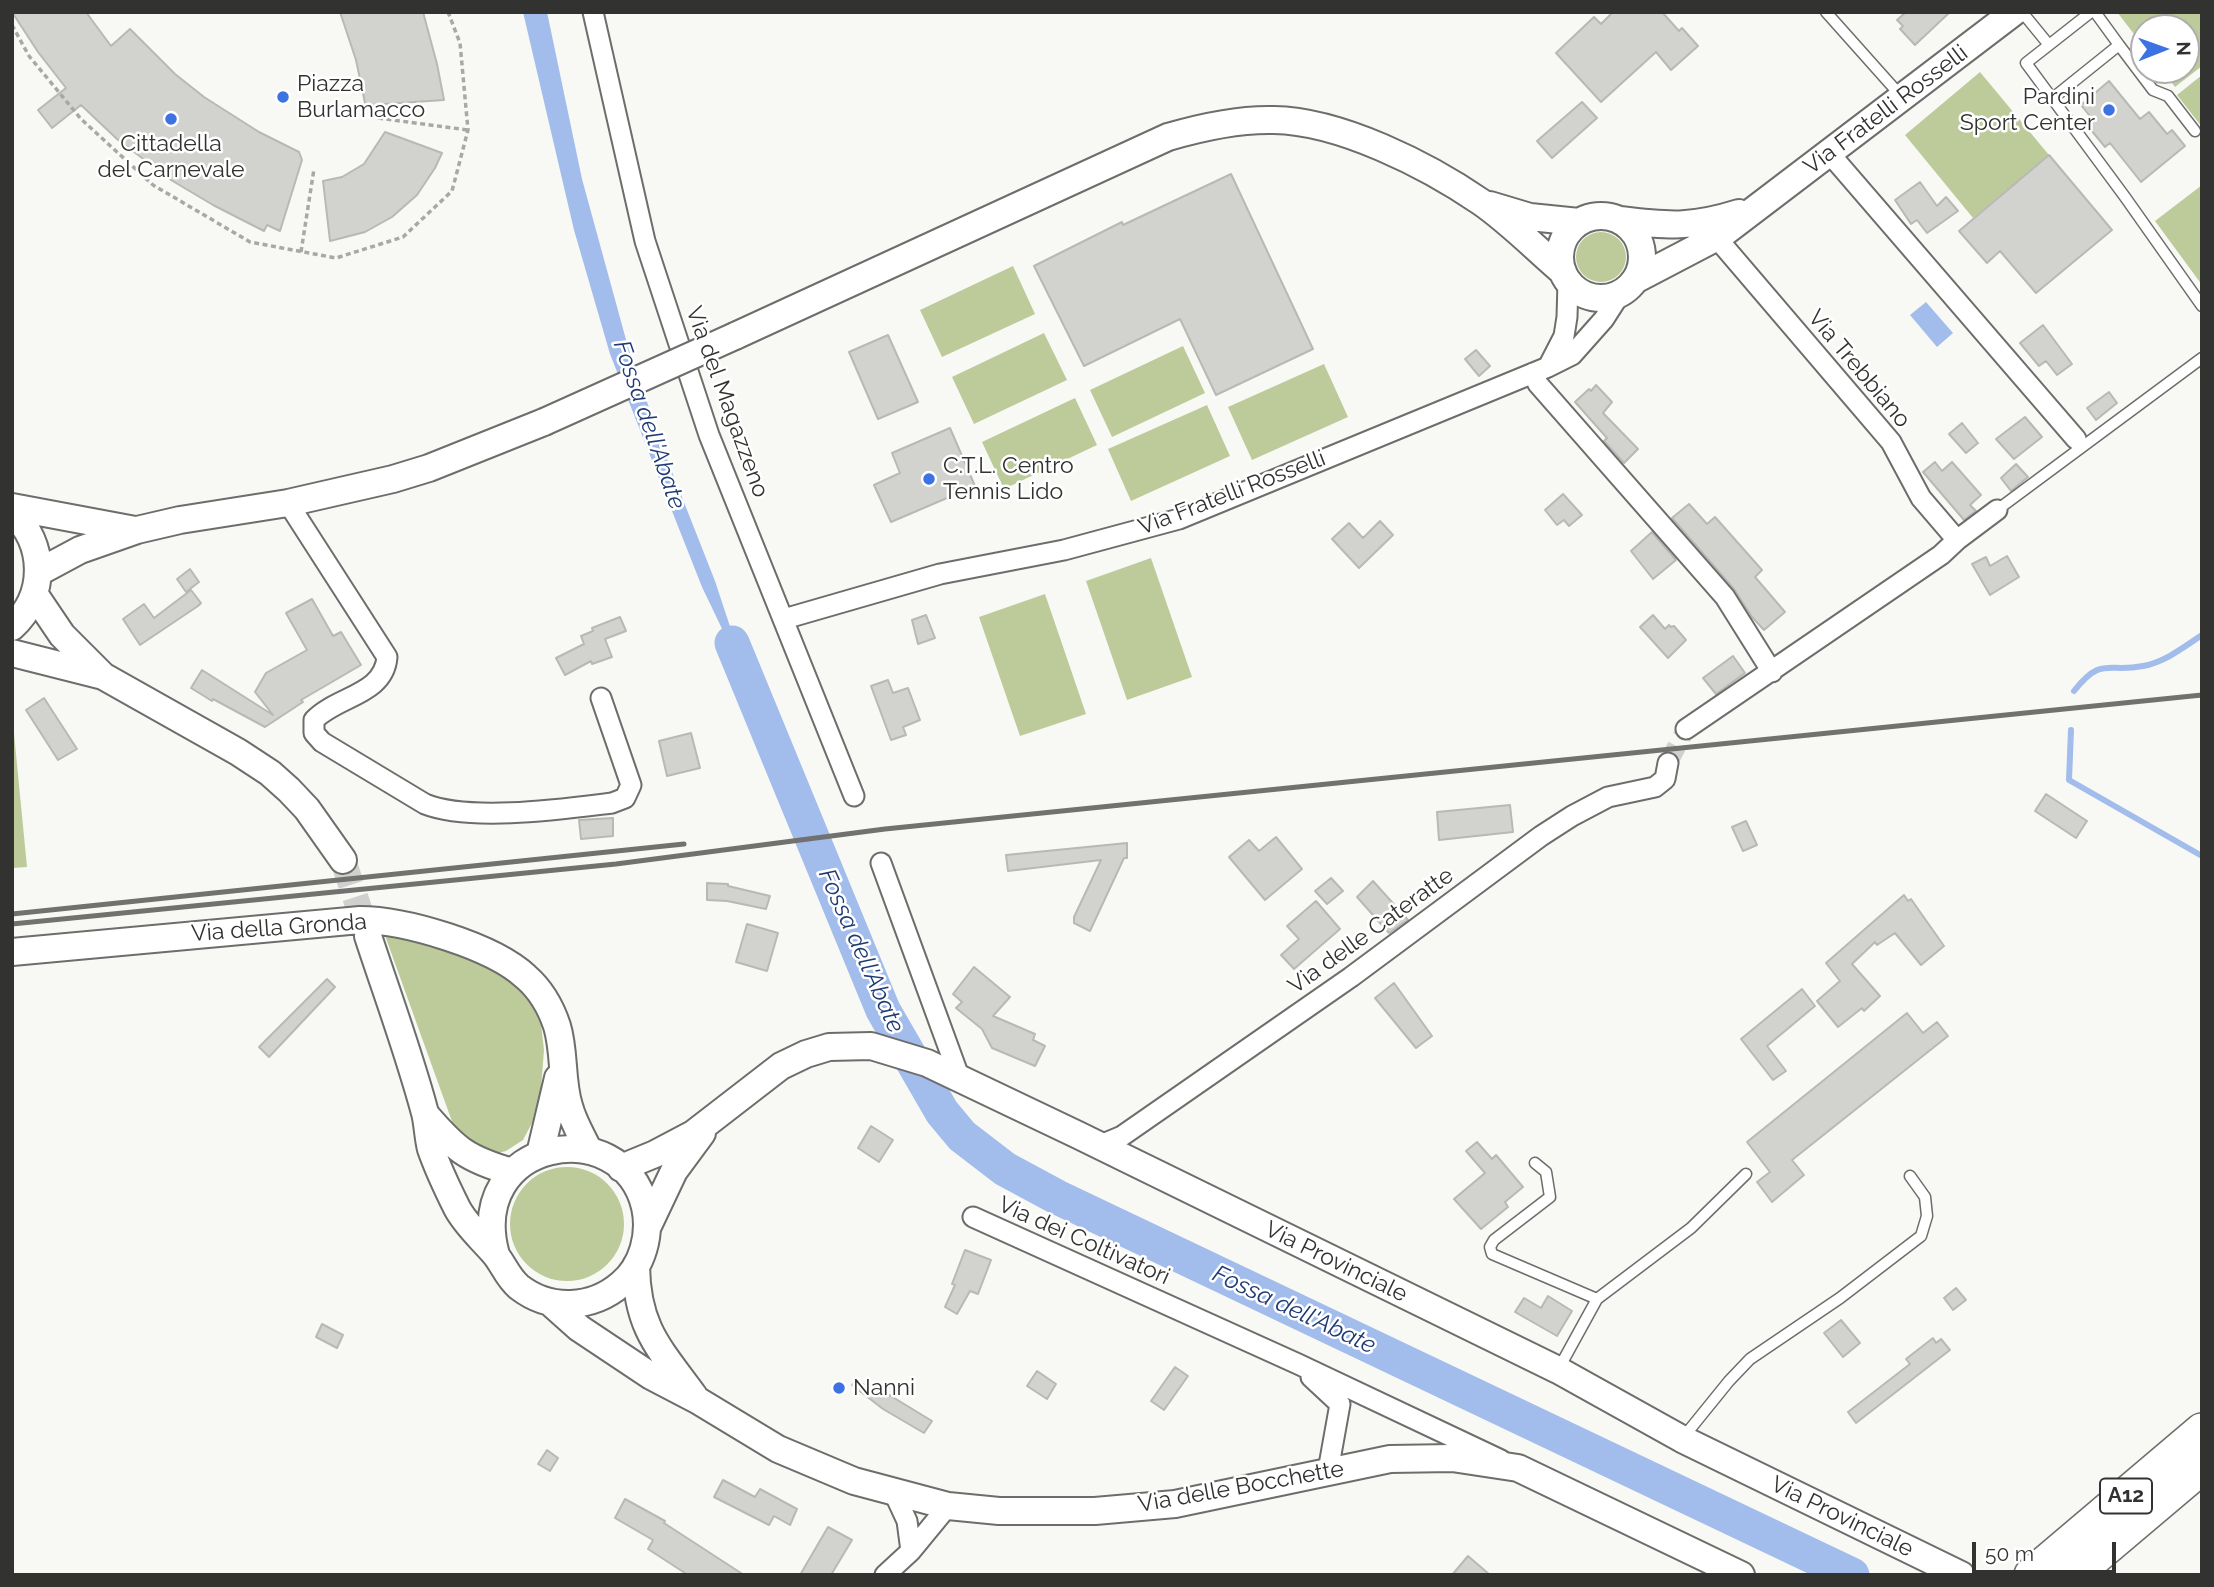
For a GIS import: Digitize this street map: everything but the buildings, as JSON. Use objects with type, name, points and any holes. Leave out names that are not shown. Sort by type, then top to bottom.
[{"type":"highway","name":"A12","points":[[2052,1570],[2202,1431]]},
{"type":"highway","name":"A12","points":[[2052,1570],[2202,1466]]},
{"type":"street","name":"Via del Magazzeno","points":[[593,12],[645,241],[709,435],[854,796]]},
{"type":"street","name":"Via Fratelli Rosselli","points":[[784,620],[940,573],[1064,550],[1179,519],[1572,355],[1628,287],[1721,234],[1903,99],[2014,12]]},
{"type":"street","points":[[12,627],[23,617],[37,584],[80,550],[137,530],[180,520],[288,503],[429,468],[544,422],[1168,137],[1201,127],[1275,120],[1316,126],[1366,140],[1398,154],[1482,203],[1565,277],[1586,296],[1609,298],[1628,287],[1641,267],[1642,253],[1639,240],[1631,228],[1606,216],[1592,216],[1579,222],[1568,232],[1562,244],[1560,258],[1565,277],[1567,317],[1564,336],[1541,370],[1538,384],[1725,597],[1772,672]]},
{"type":"street","points":[[1830,154],[2076,439]]},
{"type":"street","points":[[1482,203],[1530,217],[1579,222]]},
{"type":"street","name":"Via Fratelli Rosselli","points":[[1619,220],[1681,226],[1715,221],[1758,206]]},
{"type":"street","name":"Via Trebbiano","points":[[1721,234],[1721,243],[1891,442],[1921,498],[1957,540]]},
{"type":"street","points":[[288,503],[387,657],[386,670],[376,683],[322,712],[314,720],[314,733],[323,742],[425,804],[438,809],[457,812],[521,811],[612,803],[625,798],[631,785],[601,698]]},
{"type":"street","points":[[12,510],[137,530]]},
{"type":"street","points":[[12,510],[24,524],[35,547],[37,584],[62,635],[103,676]]},
{"type":"street","points":[[1686,729],[1941,555],[1997,510]]},
{"type":"street","points":[[12,653],[103,676],[238,752],[270,773],[307,809],[343,860]]},
{"type":"street","name":"Via delle Cateratte","points":[[1098,1146],[1122,1136],[1328,993],[1572,816],[1608,797],[1655,787],[1665,779],[1668,763]]},
{"type":"street","points":[[881,863],[960,1079]]},
{"type":"street","name":"Via della Gronda","points":[[12,952],[374,920],[404,925],[481,950],[509,964],[526,977],[537,987],[550,1009],[558,1030],[569,1106],[589,1151]]},
{"type":"street","points":[[368,936],[425,1113],[431,1149],[458,1209],[518,1286],[551,1303],[570,1305],[590,1302],[608,1294],[624,1282],[636,1266],[644,1248],[647,1228],[644,1205],[635,1185],[621,1168],[606,1157],[572,1148],[540,1154],[525,1161],[512,1172],[500,1190],[492,1211],[491,1226],[496,1255]]},
{"type":"street","name":"Via Provinciale","points":[[621,1168],[655,1154],[708,1124],[781,1066],[806,1054],[829,1047],[871,1046],[927,1063],[1558,1370],[1682,1439],[1961,1575]]},
{"type":"street","name":"Via della Gronda","points":[[540,1154],[553,1105],[561,1059]]},
{"type":"street","points":[[425,1113],[450,1143],[467,1155],[481,1163],[512,1172]]},
{"type":"street","name":"Via Provinciale","points":[[647,1228],[674,1171],[708,1124]]},
{"type":"street","name":"Via dei Coltivatori","points":[[973,1217],[1298,1364],[1518,1468]]},
{"type":"street","name":"Via delle Bocchette","points":[[636,1266],[636,1292],[649,1334],[697,1400]]},
{"type":"street","name":"Via delle Bocchette","points":[[551,1303],[579,1328],[651,1376],[697,1400],[778,1449],[854,1481],[948,1506],[999,1511],[1094,1511],[1175,1504],[1390,1459],[1452,1458],[1518,1468],[1741,1575]]},
{"type":"street","points":[[1298,1364],[1340,1404],[1328,1472]]},
{"type":"street","points":[[894,1493],[907,1521],[911,1550]]},
{"type":"street","points":[[885,1575],[911,1550],[948,1506]]},
{"type":"lane","points":[[1826,12],[1903,99]]},
{"type":"lane","points":[[2022,12],[2049,45]]},
{"type":"lane","points":[[2195,131],[2168,96],[2153,90],[2093,12],[2026,62],[2202,306]]},
{"type":"lane","points":[[2053,98],[2119,45]]},
{"type":"lane","points":[[1997,510],[2202,358]]},
{"type":"lane","points":[[1535,1163],[1546,1172],[1550,1198],[1494,1240],[1490,1247],[1492,1254],[1597,1298]]},
{"type":"lane","points":[[1558,1370],[1597,1298],[1692,1228],[1746,1174]]},
{"type":"lane","points":[[1682,1439],[1750,1359],[1840,1298],[1920,1236],[1927,1216],[1925,1197],[1910,1175]]},
{"type":"path","points":[[12,25],[29,56],[81,119],[153,185],[250,242],[336,258],[403,237],[452,191],[468,130],[460,43],[448,12]]},
{"type":"path","points":[[378,118],[468,130]]},
{"type":"path","points":[[301,252],[314,169]]},
{"type":"green space","points":[[2117,12],[2202,12],[2202,66],[2200,68],[2200,14],[2130,14],[2130,29]]},
{"type":"green space","points":[[1980,72],[2049,155],[1973,218],[1905,135]]},
{"type":"green space","points":[[2202,75],[2202,127],[2177,95],[2191,84],[2200,84]]},
{"type":"green space","points":[[2202,185],[2202,285],[2155,221]]},
{"type":"green space","points":[[1601,232],[1619,239],[1626,257],[1619,275],[1601,282],[1583,275],[1576,257],[1583,239]]},
{"type":"green space","points":[[1013,266],[1035,314],[942,357],[920,310]]},
{"type":"green space","points":[[1044,333],[1067,380],[974,424],[952,377]]},
{"type":"green space","points":[[1183,346],[1205,393],[1112,437],[1090,390]]},
{"type":"green space","points":[[1324,364],[1348,417],[1252,460],[1228,407]]},
{"type":"green space","points":[[1075,398],[1097,445],[1004,489],[982,442]]},
{"type":"green space","points":[[1207,405],[1230,456],[1131,501],[1108,449]]},
{"type":"green space","points":[[1151,558],[1192,677],[1127,700],[1086,581]]},
{"type":"green space","points":[[1045,594],[1086,714],[1020,736],[979,617]]},
{"type":"green space","points":[[12,713],[27,867],[12,868]]},
{"type":"green space","points":[[383,930],[450,947],[516,981],[528,997],[541,1024],[544,1050],[541,1089],[532,1123],[523,1140],[506,1151],[489,1155],[477,1153],[454,1127]]},
{"type":"green space","points":[[567,1167],[589,1171],[607,1184],[620,1202],[624,1224],[620,1246],[607,1264],[589,1277],[567,1281],[545,1277],[527,1264],[514,1246],[510,1224],[514,1202],[527,1184],[545,1171]]},
{"type":"water","points":[[523,12],[547,12],[582,179],[628,347],[665,454],[715,581],[750,687],[702,587],[610,354],[574,230]]},
{"type":"water","points":[[1926,302],[1953,333],[1937,347],[1910,315]]},
{"type":"waterway","points":[[2074,691],[2092,673],[2106,668],[2131,668],[2151,664],[2202,635]]},
{"type":"waterway","name":"Fossa dell'Abate","points":[[732,643],[883,1010],[942,1112],[962,1136],[1005,1169],[1057,1197],[1852,1575]]},
{"type":"waterway","points":[[2071,730],[2069,780],[2202,856]]},
{"type":"tunnel","points":[[1668,763],[1686,729]]},
{"type":"tunnel","points":[[343,860],[368,936]]},
{"type":"railway","points":[[12,924],[616,864],[885,829],[2202,695]]},
{"type":"railway","points":[[12,914],[684,844]]},
{"type":"place","name":"Piazza Burlamacco","points":[[283,97]]},
{"type":"place","name":"Pardini Sport Center","points":[[2109,110]]},
{"type":"place","name":"Cittadella del Carnevale","points":[[171,119]]},
{"type":"place","name":"C.T.L. Centro Tennis Lido","points":[[929,479]]},
{"type":"place","name":"Nanni","points":[[839,1388]]}]
